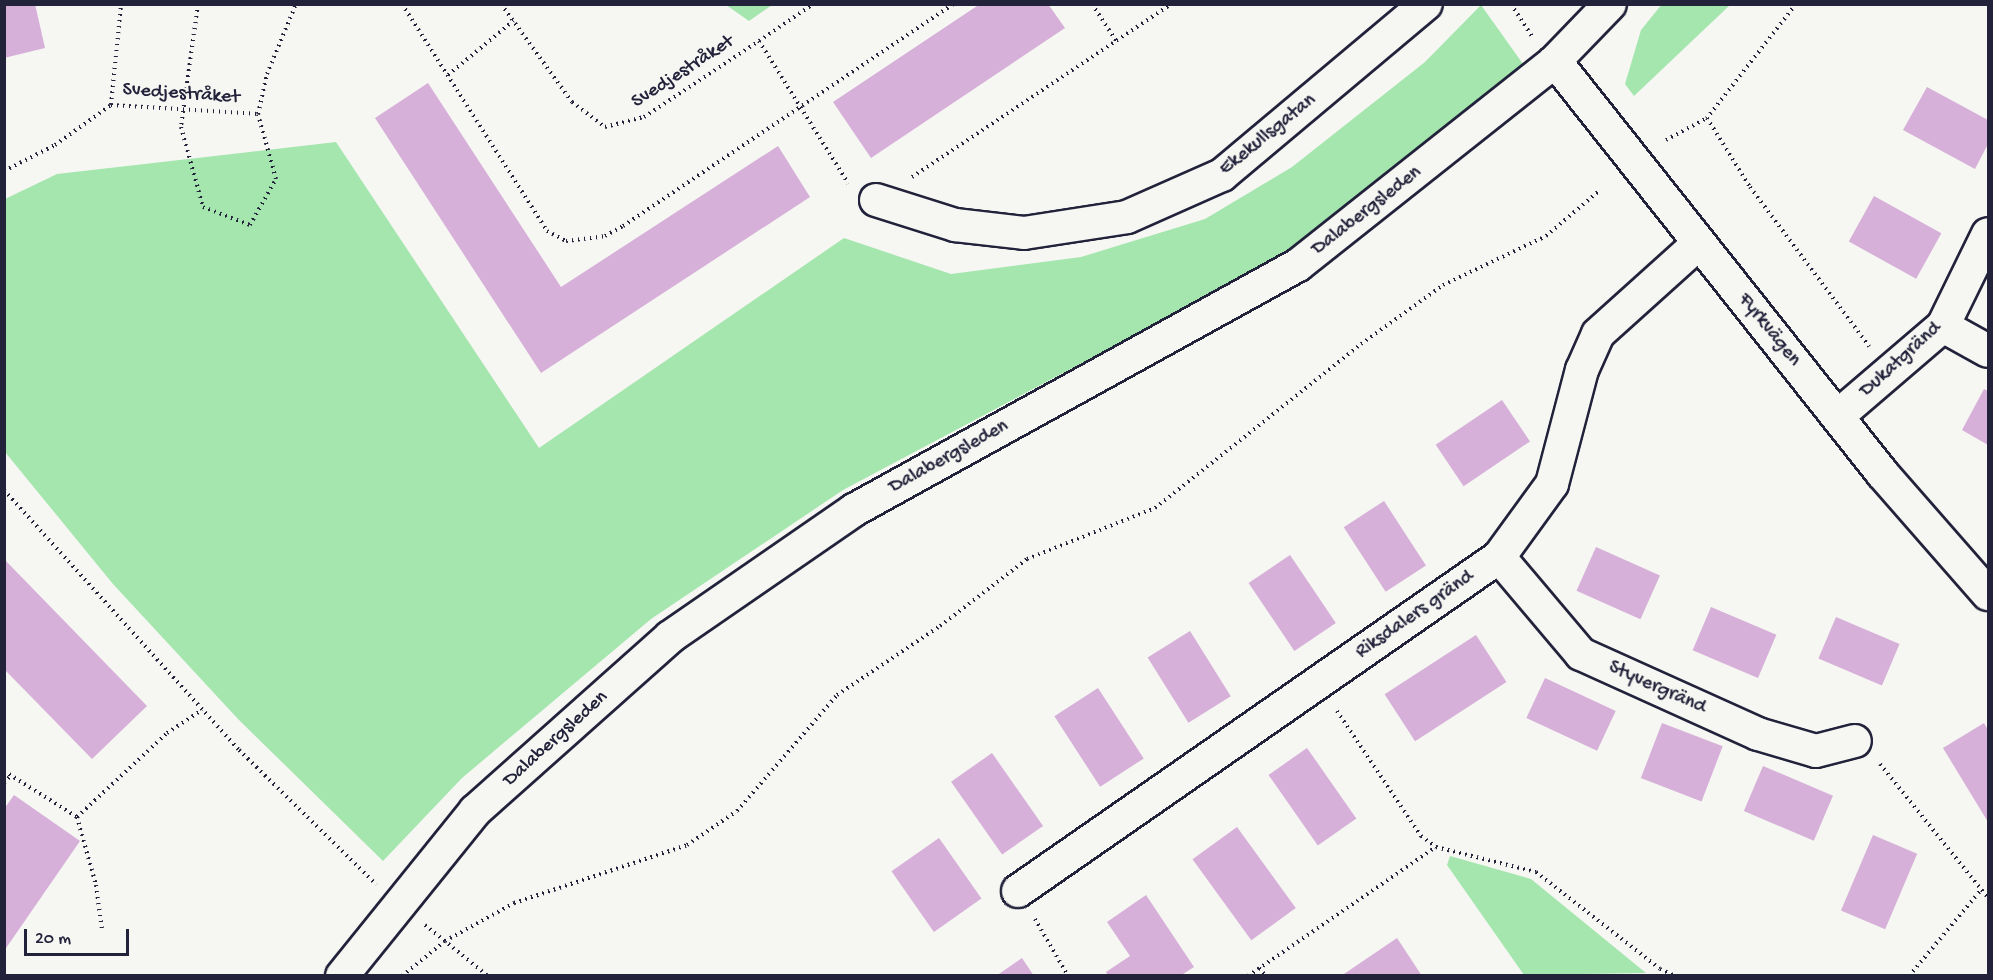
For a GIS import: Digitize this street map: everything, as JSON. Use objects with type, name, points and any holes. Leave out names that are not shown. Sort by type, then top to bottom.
[{"type":"street","name":"Ekekullsgatan","points":[[876,200],[956,225],[1024,233],[1127,216],[1222,175],[1426,4]]},
{"type":"street","name":"Dalabergsleden","points":[[342,975],[475,811],[670,637],[854,510],[1298,265],[1555,61],[1610,4]]},
{"type":"street","name":"Fyrkvägen","points":[[1555,61],[1698,244],[1989,594]]},
{"type":"street","name":"Dukatgränd","points":[[1839,415],[1943,326],[1989,234]]},
{"type":"street","name":"Riksdalers gränd","points":[[1018,891],[1498,557],[1552,484],[1582,370],[1598,334],[1698,244]]},
{"type":"street","points":[[1943,326],[1989,351]]},
{"type":"street","name":"Styvergränd","points":[[1498,557],[1581,654],[1758,734],[1816,751],[1855,741]]},
{"type":"path","points":[[111,105],[121,4]]},
{"type":"path","points":[[198,4],[181,127],[203,207],[250,225],[276,179],[258,114]]},
{"type":"path","name":"Svedjestråket","points":[[4,171],[55,146],[111,105],[258,114],[267,74],[296,4]]},
{"type":"path","points":[[402,4],[547,231],[566,241],[605,236],[623,226],[800,110],[952,4]]},
{"type":"path","name":"Svedjestråket","points":[[501,4],[572,102],[605,127],[644,117],[813,4]]},
{"type":"path","points":[[1092,4],[1117,42]]},
{"type":"path","points":[[876,200],[1171,4]]},
{"type":"path","points":[[1666,140],[1707,118],[1796,4]]},
{"type":"path","points":[[448,75],[513,21]]},
{"type":"path","name":"Svedjestråket","points":[[759,41],[842,179],[876,200]]},
{"type":"path","points":[[1707,118],[1855,333],[1893,370]]},
{"type":"path","points":[[402,975],[445,941],[514,903],[687,845],[737,811],[837,695],[1027,559],[1155,508],[1443,285],[1546,236],[1600,190]]},
{"type":"path","points":[[4,490],[202,711],[400,904],[488,975]]},
{"type":"path","points":[[1318,683],[1421,836],[1436,847],[1536,873],[1660,969],[1675,975]]},
{"type":"path","points":[[77,817],[167,733],[202,711]]},
{"type":"path","points":[[1855,741],[1883,767],[1980,891],[1989,898]]},
{"type":"path","points":[[4,771],[77,817],[96,885],[102,930]]},
{"type":"path","points":[[4,783],[10,776]]},
{"type":"path","points":[[1248,975],[1436,847]]},
{"type":"path","points":[[1018,891],[1068,975]]},
{"type":"path","points":[[1909,975],[1980,891]]},
{"type":"path","points":[[1260,968],[1266,975]]},
{"type":"green space","points":[[1662,4],[1730,5],[1634,96],[1625,84],[1641,30]]},
{"type":"green space","points":[[726,5],[772,5],[749,21]]},
{"type":"green space","points":[[1481,5],[1523,64],[1281,257],[843,490],[651,619],[462,778],[383,861],[238,719],[113,584],[5,452],[5,199],[57,174],[336,142],[539,448],[844,238],[951,274],[1081,257],[1205,219],[1292,167],[1425,62]]},
{"type":"green space","points":[[1450,856],[1531,879],[1646,973],[1524,975],[1447,865]]},
{"type":"building","points":[[4,4],[35,4],[45,48],[4,58]]},
{"type":"building","points":[[980,4],[1048,4],[1065,28],[871,158],[833,102]]},
{"type":"building","points":[[428,83],[561,287],[778,146],[810,197],[541,373],[375,118]]},
{"type":"building","points":[[1927,87],[1988,120],[1988,144],[1975,169],[1903,130]]},
{"type":"building","points":[[1874,196],[1941,233],[1916,279],[1849,241]]},
{"type":"building","points":[[1984,389],[1988,391],[1988,445],[1962,430]]},
{"type":"building","points":[[1502,400],[1530,441],[1464,486],[1436,445]]},
{"type":"building","points":[[1384,501],[1426,566],[1386,592],[1344,527]]},
{"type":"building","points":[[1596,547],[1660,575],[1640,619],[1576,591]]},
{"type":"building","points":[[1290,555],[1336,623],[1294,651],[1249,583]]},
{"type":"building","points":[[4,559],[147,706],[92,759],[4,669]]},
{"type":"building","points":[[1711,607],[1776,635],[1758,678],[1693,650]]},
{"type":"building","points":[[1836,617],[1900,644],[1882,685],[1818,658]]},
{"type":"building","points":[[1190,631],[1231,696],[1188,723],[1148,657]]},
{"type":"building","points":[[1476,635],[1506,682],[1415,741],[1385,694]]},
{"type":"building","points":[[1545,678],[1616,711],[1597,751],[1526,718]]},
{"type":"building","points":[[1098,688],[1144,758],[1100,787],[1054,716]]},
{"type":"building","points":[[1662,723],[1723,746],[1702,801],[1641,778]]},
{"type":"building","points":[[1984,723],[1988,730],[1988,822],[1943,748]]},
{"type":"building","points":[[1307,748],[1356,818],[1318,845],[1268,775]]},
{"type":"building","points":[[992,753],[1043,826],[1002,855],[951,782]]},
{"type":"building","points":[[1763,766],[1833,796],[1814,841],[1744,811]]},
{"type":"building","points":[[14,795],[80,841],[4,951],[4,809]]},
{"type":"building","points":[[1237,827],[1296,908],[1251,940],[1193,859]]},
{"type":"building","points":[[1873,835],[1917,854],[1885,929],[1841,910]]},
{"type":"building","points":[[939,838],[981,899],[934,932],[891,871]]},
{"type":"building","points":[[1146,895],[1194,967],[1180,976],[1108,976],[1106,972],[1130,956],[1107,922]]},
{"type":"building","points":[[1397,938],[1422,976],[1341,976]]},
{"type":"building","points":[[1022,958],[1034,976],[996,976]]}]
